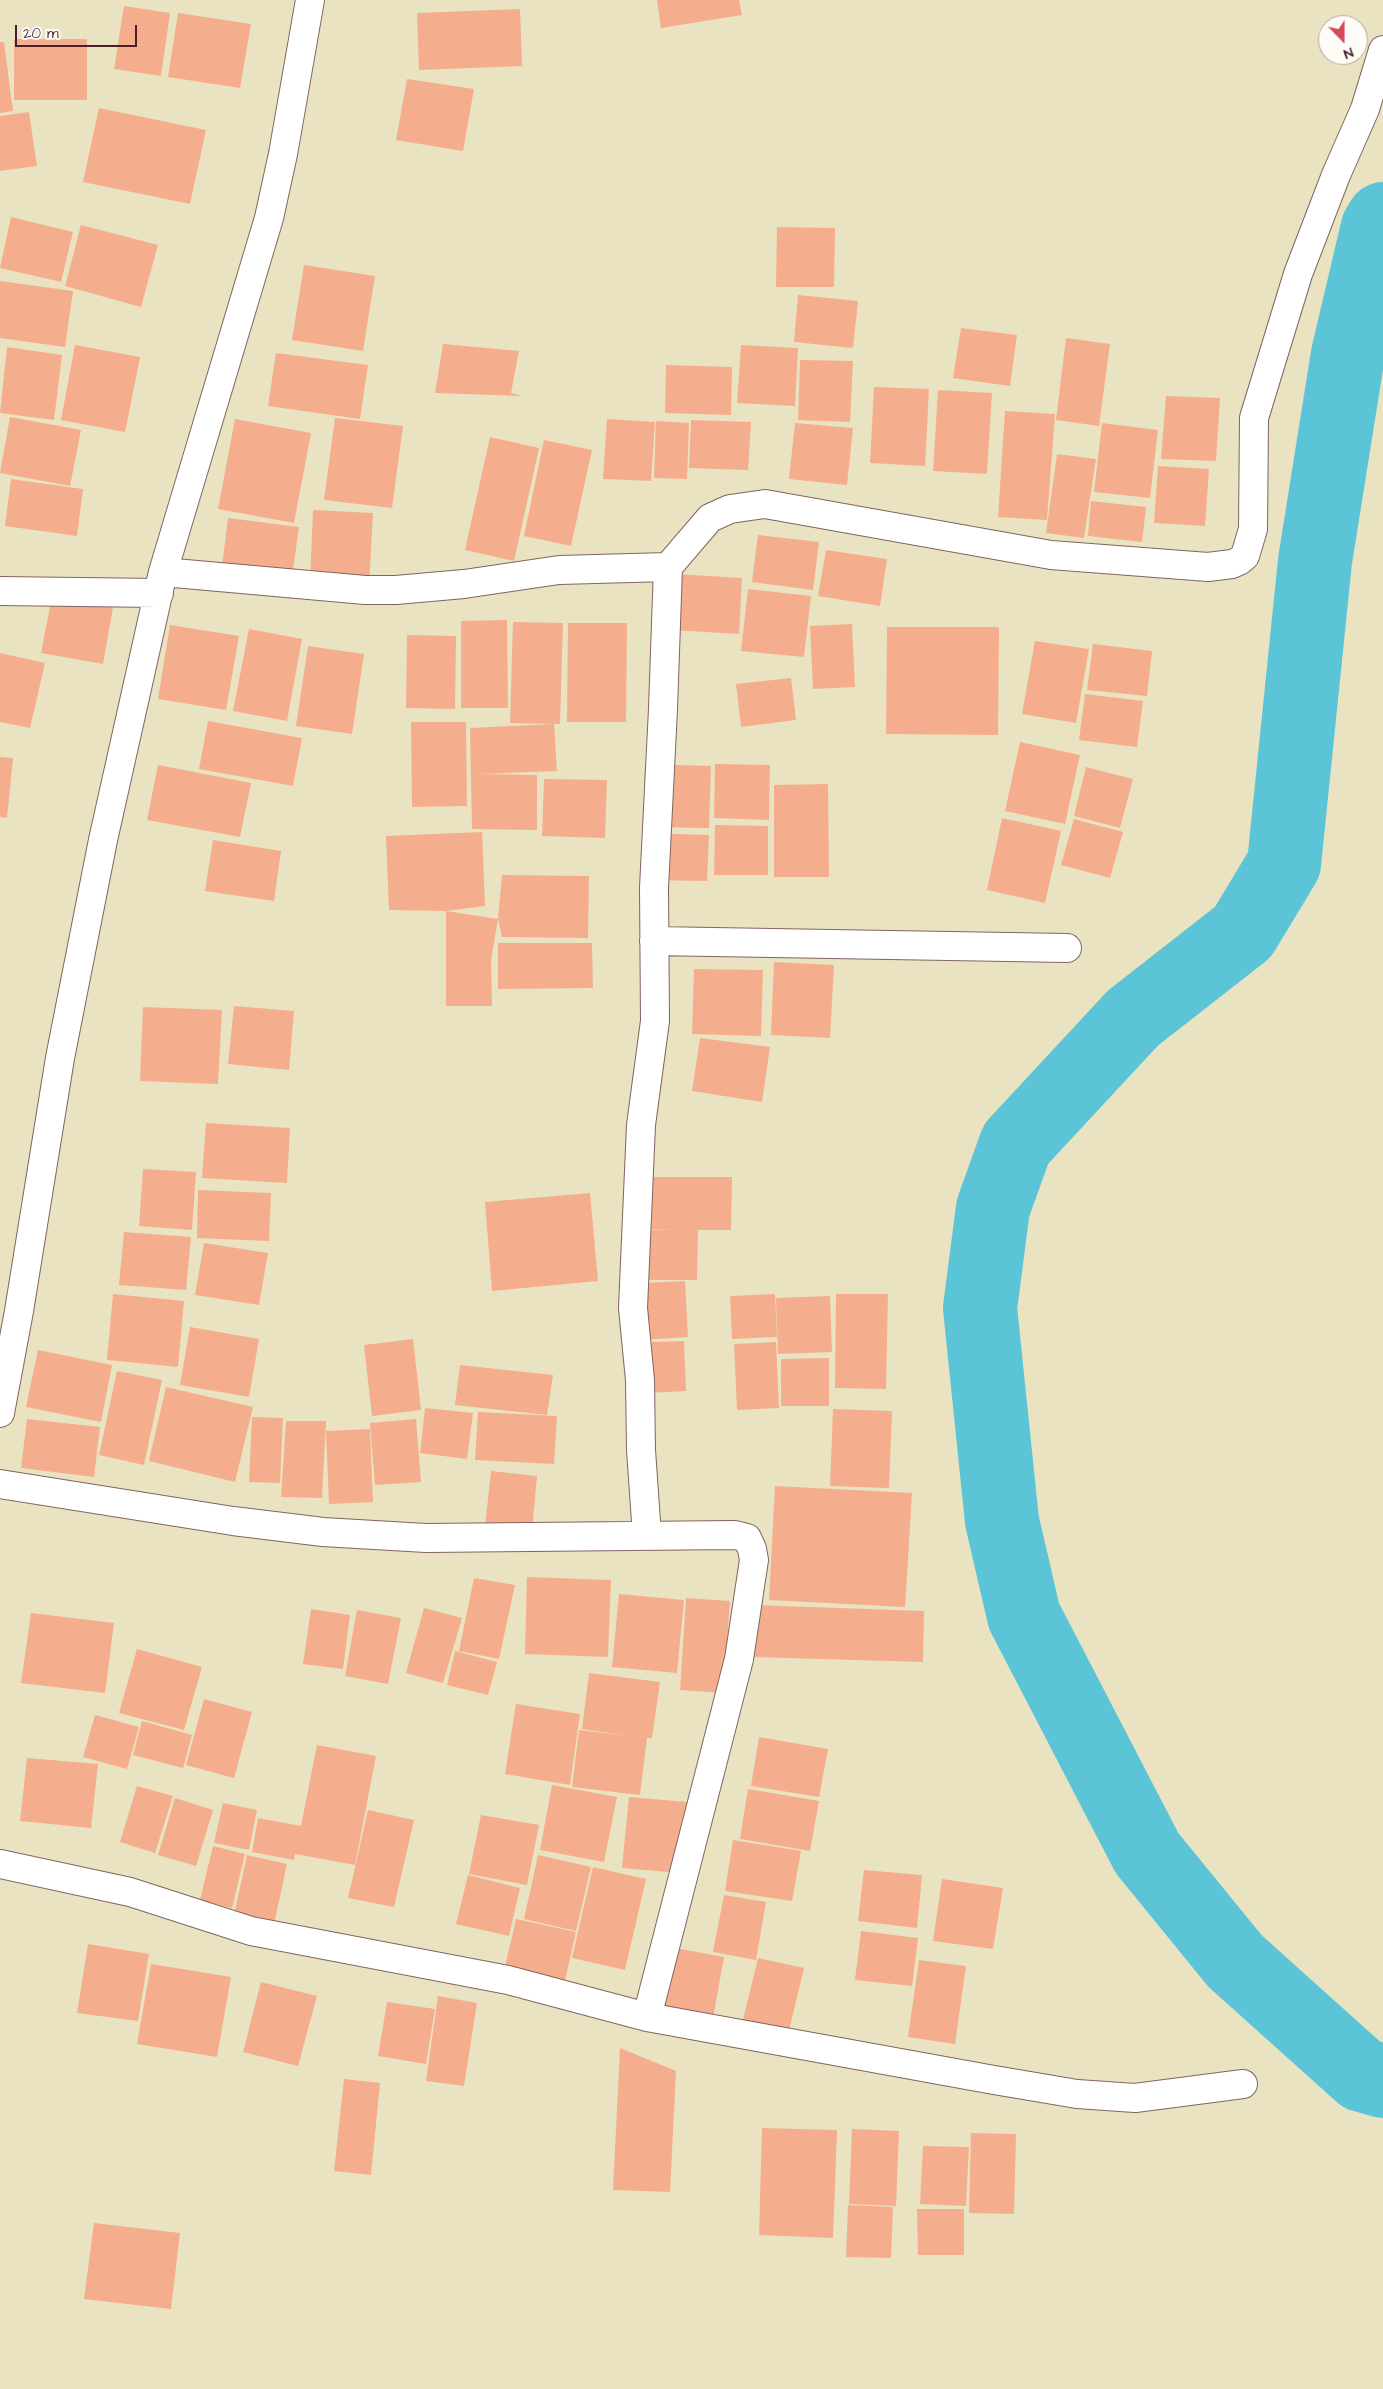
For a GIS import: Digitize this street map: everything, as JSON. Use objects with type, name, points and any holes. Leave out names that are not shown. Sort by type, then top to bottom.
[{"type":"street","points":[[0,1413],[20,1311],[64,1039],[103,840],[161,582],[269,218],[283,154],[310,0]]},
{"type":"street","points":[[648,1536],[641,1450],[640,1380],[632,1308],[641,1125],[655,1021],[654,888],[664,709],[668,567],[710,518],[730,509],[765,504],[1051,556],[1208,566],[1232,564],[1245,556],[1253,529],[1254,418],[1298,274],[1336,175],[1365,110],[1383,50]]},
{"type":"street","points":[[0,591],[161,582],[396,590],[464,584],[559,570],[668,567]]},
{"type":"street","points":[[654,941],[1067,948]]},
{"type":"street","points":[[0,1484],[232,1522],[323,1532],[426,1538],[745,1536],[752,1549],[754,1560],[738,1659],[647,2017]]},
{"type":"street","points":[[0,1864],[130,1892],[251,1931],[508,1980],[647,2017],[1077,2094],[1135,2098],[1243,2084]]},
{"type":"building","points":[[657,0],[739,0],[742,15],[661,28]]},
{"type":"building","points":[[124,6],[170,13],[161,76],[114,69]]},
{"type":"building","points":[[520,9],[522,66],[419,70],[417,13]]},
{"type":"building","points":[[178,13],[251,24],[240,88],[168,77]]},
{"type":"building","points":[[14,39],[87,39],[87,100],[14,100]]},
{"type":"building","points":[[0,42],[4,42],[13,111],[0,113]]},
{"type":"building","points":[[407,79],[474,89],[463,151],[396,140]]},
{"type":"building","points":[[99,108],[206,130],[190,204],[83,182]]},
{"type":"building","points":[[29,112],[37,166],[0,171],[0,116]]},
{"type":"building","points":[[11,217],[73,232],[61,282],[0,268]]},
{"type":"building","points":[[81,225],[158,245],[141,307],[65,286]]},
{"type":"building","points":[[777,227],[835,228],[834,287],[776,287]]},
{"type":"building","points":[[304,265],[375,276],[363,351],[292,340]]},
{"type":"building","points":[[0,281],[73,291],[65,347],[0,338]]},
{"type":"building","points":[[798,295],[858,301],[853,348],[794,342]]},
{"type":"building","points":[[961,328],[1017,335],[1010,386],[953,378]]},
{"type":"building","points":[[1066,338],[1110,344],[1099,426],[1056,420]]},
{"type":"building","points":[[443,344],[519,351],[511,393],[522,396],[435,393]]},
{"type":"building","points":[[75,345],[140,357],[125,432],[61,420]]},
{"type":"building","points":[[741,345],[798,348],[795,406],[737,403]]},
{"type":"building","points":[[7,347],[62,355],[54,420],[0,413]]},
{"type":"building","points":[[276,353],[368,365],[360,419],[268,406]]},
{"type":"building","points":[[800,360],[853,361],[850,422],[798,420]]},
{"type":"building","points":[[666,365],[732,367],[731,415],[665,413]]},
{"type":"building","points":[[874,387],[929,389],[925,466],[870,463]]},
{"type":"building","points":[[938,390],[992,393],[987,474],[933,471]]},
{"type":"building","points":[[1166,396],[1220,398],[1216,461],[1161,459]]},
{"type":"building","points":[[1005,411],[1055,414],[1047,520],[998,517]]},
{"type":"building","points":[[10,417],[81,430],[70,486],[0,473]]},
{"type":"building","points":[[335,418],[403,426],[392,508],[324,500]]},
{"type":"building","points":[[235,419],[311,433],[294,523],[218,509]]},
{"type":"building","points":[[607,419],[655,422],[651,481],[603,479]]},
{"type":"building","points":[[691,420],[751,422],[748,470],[689,468]]},
{"type":"building","points":[[656,421],[689,423],[687,479],[654,478]]},
{"type":"building","points":[[795,423],[853,428],[847,485],[789,479]]},
{"type":"building","points":[[1102,423],[1158,430],[1150,498],[1094,492]]},
{"type":"building","points":[[490,437],[539,448],[514,561],[465,550]]},
{"type":"building","points":[[544,440],[592,450],[571,546],[524,536]]},
{"type":"building","points":[[1057,454],[1096,459],[1084,538],[1046,533]]},
{"type":"building","points":[[1158,466],[1209,469],[1205,526],[1154,523]]},
{"type":"building","points":[[11,479],[83,489],[77,536],[5,526]]},
{"type":"building","points":[[1091,501],[1146,507],[1142,542],[1088,536]]},
{"type":"building","points":[[313,510],[373,513],[369,585],[310,582]]},
{"type":"building","points":[[228,518],[299,527],[292,577],[222,567]]},
{"type":"building","points":[[758,535],[819,542],[813,590],[752,582]]},
{"type":"building","points":[[826,550],[887,559],[880,606],[818,596]]},
{"type":"building","points":[[659,573],[742,578],[739,634],[655,629]]},
{"type":"building","points":[[748,589],[811,596],[804,657],[741,651]]},
{"type":"building","points":[[52,596],[113,607],[103,664],[41,653]]},
{"type":"building","points":[[507,620],[508,708],[461,708],[461,621]]},
{"type":"building","points":[[513,622],[563,623],[560,724],[554,724],[557,771],[480,774],[537,775],[537,830],[472,829],[470,728],[553,724],[510,723]]},
{"type":"building","points":[[568,623],[627,623],[626,722],[567,722]]},
{"type":"building","points":[[852,624],[855,687],[813,689],[810,626]]},
{"type":"building","points":[[170,625],[239,636],[226,710],[158,699]]},
{"type":"building","points":[[887,627],[999,627],[998,735],[886,734]]},
{"type":"building","points":[[249,629],[302,639],[287,721],[233,711]]},
{"type":"building","points":[[407,635],[456,636],[455,709],[406,708]]},
{"type":"building","points":[[1035,641],[1089,649],[1076,723],[1022,714]]},
{"type":"building","points":[[1093,644],[1152,651],[1147,696],[1087,690]]},
{"type":"building","points":[[308,646],[364,654],[352,734],[296,726]]},
{"type":"building","points":[[0,653],[45,663],[30,728],[0,722]]},
{"type":"building","points":[[791,678],[796,720],[741,727],[736,684]]},
{"type":"building","points":[[1085,694],[1143,701],[1137,747],[1079,740]]},
{"type":"building","points":[[208,721],[302,738],[293,786],[199,769]]},
{"type":"building","points":[[411,722],[466,722],[467,806],[412,807]]},
{"type":"building","points":[[1020,742],[1080,755],[1065,824],[1005,811]]},
{"type":"building","points":[[0,757],[13,758],[7,818],[0,817]]},
{"type":"building","points":[[645,764],[711,766],[709,828],[643,827]]},
{"type":"building","points":[[715,764],[770,765],[769,820],[714,818]]},
{"type":"building","points":[[158,765],[251,783],[240,837],[147,820]]},
{"type":"building","points":[[1086,767],[1133,779],[1120,828],[1074,816]]},
{"type":"building","points":[[544,779],[607,780],[605,838],[542,836]]},
{"type":"building","points":[[828,784],[829,877],[774,877],[774,785]]},
{"type":"building","points":[[1002,818],[1061,831],[1045,903],[987,890]]},
{"type":"building","points":[[1074,819],[1123,832],[1110,878],[1061,865]]},
{"type":"building","points":[[715,825],[768,826],[768,875],[714,875]]},
{"type":"building","points":[[482,832],[485,906],[446,911],[389,910],[386,836]]},
{"type":"building","points":[[643,833],[709,835],[707,881],[641,880]]},
{"type":"building","points":[[213,840],[281,851],[274,901],[205,891]]},
{"type":"building","points":[[502,875],[589,876],[588,938],[502,937],[498,919]]},
{"type":"building","points":[[446,911],[498,919],[491,960],[492,1006],[446,1006]]},
{"type":"building","points":[[498,943],[592,943],[593,988],[498,989]]},
{"type":"building","points":[[774,962],[834,965],[830,1038],[771,1035]]},
{"type":"building","points":[[694,969],[763,970],[761,1036],[692,1034]]},
{"type":"building","points":[[234,1006],[294,1011],[289,1070],[228,1064]]},
{"type":"building","points":[[143,1007],[222,1010],[218,1084],[140,1081]]},
{"type":"building","points":[[700,1038],[770,1047],[762,1102],[692,1091]]},
{"type":"building","points":[[206,1123],[290,1128],[287,1183],[202,1178]]},
{"type":"building","points":[[143,1169],[196,1172],[192,1230],[139,1226]]},
{"type":"building","points":[[639,1177],[732,1177],[731,1230],[698,1230],[697,1280],[636,1280],[636,1230],[675,1230],[639,1229]]},
{"type":"building","points":[[198,1190],[271,1193],[269,1241],[197,1238]]},
{"type":"building","points":[[590,1193],[598,1281],[492,1291],[485,1202]]},
{"type":"building","points":[[124,1232],[191,1237],[186,1290],[119,1285]]},
{"type":"building","points":[[204,1243],[268,1253],[259,1305],[195,1295]]},
{"type":"building","points":[[685,1281],[688,1337],[625,1341],[621,1284]]},
{"type":"building","points":[[113,1294],[184,1301],[178,1367],[107,1360]]},
{"type":"building","points":[[775,1294],[777,1337],[732,1339],[730,1296]]},
{"type":"building","points":[[836,1294],[888,1294],[886,1389],[835,1388]]},
{"type":"building","points":[[830,1296],[832,1352],[778,1354],[776,1298]]},
{"type":"building","points":[[190,1327],[259,1339],[249,1397],[180,1385]]},
{"type":"building","points":[[413,1339],[421,1410],[372,1416],[364,1345]]},
{"type":"building","points":[[684,1341],[686,1391],[629,1394],[627,1343]]},
{"type":"building","points":[[776,1342],[779,1408],[737,1410],[734,1344]]},
{"type":"building","points":[[38,1350],[112,1365],[101,1422],[26,1407]]},
{"type":"building","points":[[829,1358],[829,1406],[781,1406],[781,1359]]},
{"type":"building","points":[[460,1365],[553,1375],[547,1415],[455,1405]]},
{"type":"building","points":[[117,1371],[162,1380],[144,1465],[99,1455]]},
{"type":"building","points":[[166,1387],[253,1407],[235,1482],[149,1461]]},
{"type":"building","points":[[425,1408],[473,1413],[467,1459],[420,1453]]},
{"type":"building","points":[[833,1409],[892,1411],[889,1488],[830,1486]]},
{"type":"building","points":[[478,1412],[557,1416],[554,1464],[475,1460]]},
{"type":"building","points":[[252,1417],[283,1418],[280,1483],[249,1482]]},
{"type":"building","points":[[27,1419],[100,1427],[94,1477],[21,1468]]},
{"type":"building","points":[[416,1419],[421,1482],[375,1485],[370,1423]]},
{"type":"building","points":[[286,1421],[326,1421],[322,1498],[281,1497]]},
{"type":"building","points":[[370,1429],[373,1502],[329,1504],[326,1431]]},
{"type":"building","points":[[491,1471],[537,1476],[532,1532],[485,1527]]},
{"type":"building","points":[[775,1486],[912,1493],[905,1607],[769,1600]]},
{"type":"building","points":[[527,1577],[611,1580],[608,1657],[525,1654]]},
{"type":"building","points":[[474,1578],[515,1585],[499,1659],[459,1651]]},
{"type":"building","points":[[619,1594],[684,1600],[677,1673],[612,1667]]},
{"type":"building","points":[[686,1598],[730,1601],[723,1693],[680,1690]]},
{"type":"building","points":[[754,1605],[924,1611],[923,1662],[752,1657]]},
{"type":"building","points":[[424,1608],[462,1618],[443,1683],[406,1673]]},
{"type":"building","points":[[311,1609],[350,1615],[343,1669],[303,1664]]},
{"type":"building","points":[[357,1610],[401,1618],[388,1684],[345,1676]]},
{"type":"building","points":[[31,1613],[114,1623],[105,1693],[21,1683]]},
{"type":"building","points":[[137,1649],[202,1667],[184,1730],[119,1713]]},
{"type":"building","points":[[455,1651],[497,1662],[488,1695],[447,1685]]},
{"type":"building","points":[[589,1673],[660,1682],[652,1738],[647,1738],[640,1795],[572,1787],[579,1730],[629,1736],[582,1729]]},
{"type":"building","points":[[204,1699],[252,1712],[234,1778],[186,1765]]},
{"type":"building","points":[[516,1704],[580,1714],[570,1785],[505,1774]]},
{"type":"building","points":[[95,1715],[139,1727],[127,1769],[83,1757]]},
{"type":"building","points":[[142,1721],[192,1735],[183,1768],[133,1755]]},
{"type":"building","points":[[759,1737],[828,1749],[819,1797],[751,1786]]},
{"type":"building","points":[[317,1745],[376,1756],[355,1865],[295,1854],[294,1860],[252,1852],[258,1818],[301,1826]]},
{"type":"building","points":[[27,1758],[98,1764],[91,1828],[20,1821]]},
{"type":"building","points":[[552,1785],[617,1797],[604,1862],[540,1850]]},
{"type":"building","points":[[137,1786],[173,1796],[155,1853],[120,1842]]},
{"type":"building","points":[[748,1789],[819,1801],[810,1851],[740,1839]]},
{"type":"building","points":[[629,1797],[687,1802],[680,1873],[622,1868]]},
{"type":"building","points":[[175,1798],[213,1810],[196,1866],[158,1855]]},
{"type":"building","points":[[223,1803],[257,1810],[249,1850],[214,1843]]},
{"type":"building","points":[[368,1810],[414,1820],[394,1907],[348,1898]]},
{"type":"building","points":[[481,1815],[539,1825],[527,1885],[469,1874]]},
{"type":"building","points":[[733,1840],[801,1851],[792,1901],[725,1891]]},
{"type":"building","points":[[213,1846],[245,1854],[232,1908],[200,1900]]},
{"type":"building","points":[[247,1855],[287,1864],[273,1929],[233,1920]]},
{"type":"building","points":[[538,1855],[591,1867],[576,1931],[524,1919]]},
{"type":"building","points":[[593,1867],[646,1879],[625,1970],[572,1958]]},
{"type":"building","points":[[864,1870],[922,1875],[917,1928],[858,1921]]},
{"type":"building","points":[[468,1875],[520,1888],[509,1936],[456,1924]]},
{"type":"building","points":[[942,1879],[1003,1888],[993,1949],[933,1941]]},
{"type":"building","points":[[724,1895],[766,1902],[756,1960],[713,1952]]},
{"type":"building","points":[[516,1919],[576,1932],[565,1980],[505,1967]]},
{"type":"building","points":[[861,1931],[918,1938],[912,1986],[855,1980]]},
{"type":"building","points":[[88,1944],[149,1954],[138,2021],[77,2013]]},
{"type":"building","points":[[670,1947],[724,1957],[712,2024],[658,2016]]},
{"type":"building","points":[[758,1958],[804,1968],[788,2035],[742,2024]]},
{"type":"building","points":[[919,1960],[966,1966],[955,2044],[908,2037]]},
{"type":"building","points":[[151,1964],[231,1977],[217,2057],[137,2044]]},
{"type":"building","points":[[261,1982],[317,1996],[298,2066],[243,2052]]},
{"type":"building","points":[[438,1996],[477,2003],[464,2086],[426,2081]]},
{"type":"building","points":[[387,2002],[435,2009],[426,2064],[378,2056]]},
{"type":"building","points":[[620,2048],[676,2071],[670,2192],[613,2190]]},
{"type":"building","points":[[344,2079],[380,2083],[371,2175],[334,2171]]},
{"type":"building","points":[[762,2128],[837,2130],[833,2238],[759,2235]]},
{"type":"building","points":[[852,2129],[899,2131],[896,2206],[849,2204]]},
{"type":"building","points":[[971,2133],[1016,2134],[1014,2214],[969,2213]]},
{"type":"building","points":[[923,2146],[969,2147],[966,2206],[920,2204]]},
{"type":"building","points":[[848,2205],[893,2207],[891,2258],[846,2257]]},
{"type":"building","points":[[917,2209],[964,2209],[964,2255],[918,2255]]},
{"type":"building","points":[[94,2223],[180,2233],[171,2309],[84,2299]]},
{"type":"waterway","points":[[1383,219],[1378,227],[1348,354],[1315,561],[1284,864],[1243,932],[1133,1018],[1016,1144],[993,1208],[980,1308],[1002,1521],[1024,1616],[1147,1853],[1235,1961],[1362,2075],[1383,2081]]}]
